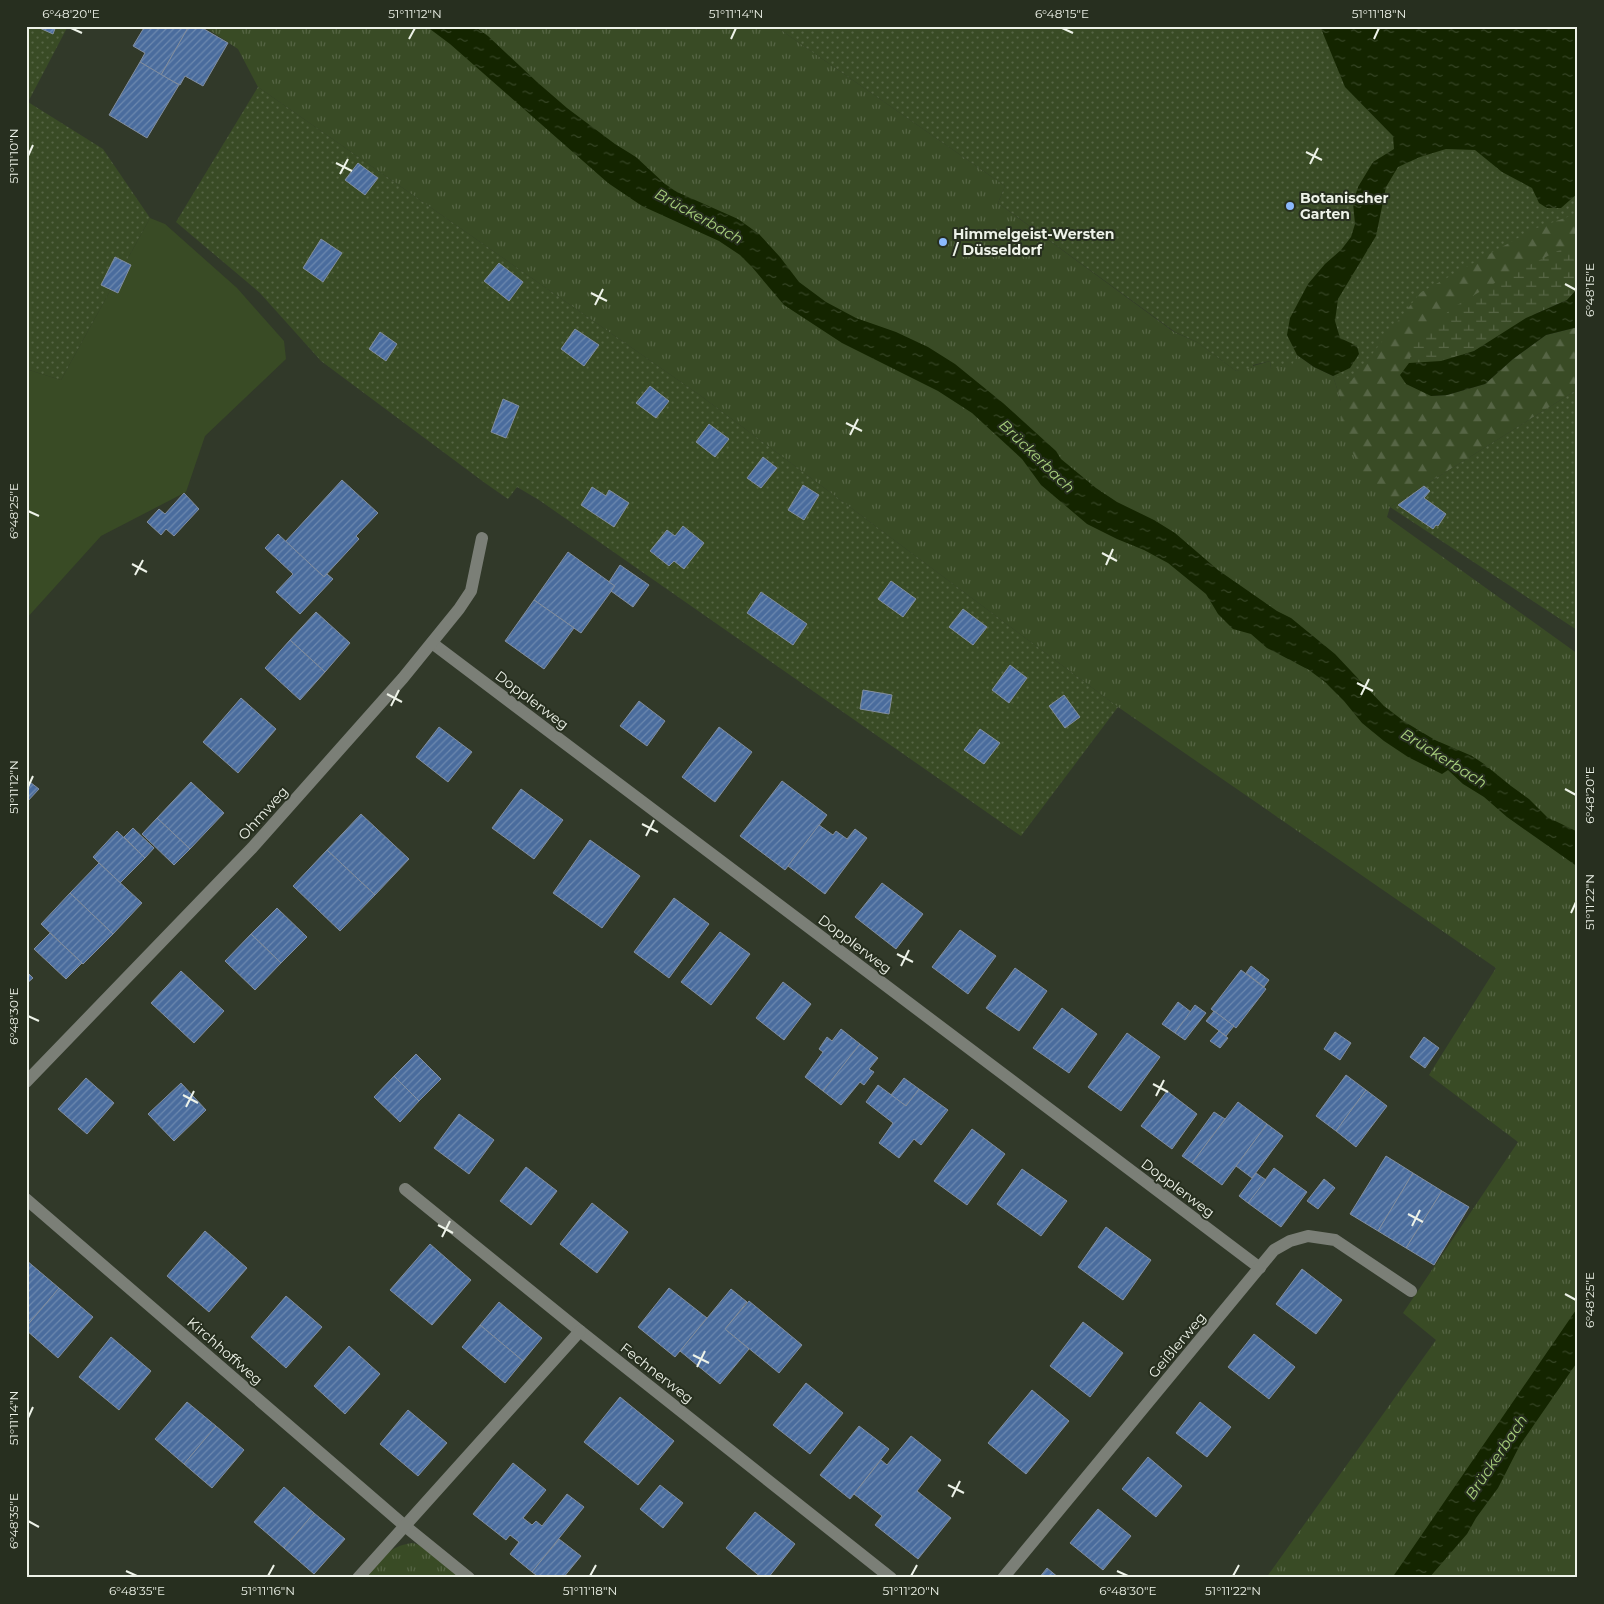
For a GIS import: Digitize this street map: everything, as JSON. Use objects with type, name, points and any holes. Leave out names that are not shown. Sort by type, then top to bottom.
[{"type":"street","name":"Ohmweg","points":[[26,1082],[252,848],[404,678],[471,591],[482,538]]},
{"type":"street","name":"Dopplerweg","points":[[432,643],[1260,1268]]},
{"type":"street","name":"Fechnerweg","points":[[405,1189],[580,1331],[891,1578]]},
{"type":"street","name":"Kirchhoffweg","points":[[26,1199],[405,1526],[469,1578]]},
{"type":"street","name":"Geißlerweg","points":[[1003,1578],[1274,1250],[1290,1240],[1308,1236],[1335,1240],[1411,1291]]},
{"type":"street","points":[[358,1578],[580,1331]]},
{"type":"green space","points":[[26,26],[68,26],[28,102],[103,149],[150,218],[61,380],[26,369]]},
{"type":"green space","points":[[203,26],[775,26],[1005,186],[998,203],[1174,332],[1197,342],[1236,371],[1270,361],[1271,369],[1297,355],[1314,367],[1333,376],[1341,401],[1390,507],[1387,517],[1578,654],[1578,1578],[1266,1578],[1436,1340],[1403,1313],[1518,1142],[1429,1075],[1496,968],[1118,707],[701,396],[258,87],[238,49]]},
{"type":"green space","name":"Botanischer Garten","points":[[775,26],[1578,26],[1578,210],[1573,215],[1534,229],[1420,293],[1351,381],[1323,370],[1297,355],[1292,365],[1271,369],[1270,361],[1253,365],[1253,368],[1236,371],[1197,342],[1175,332],[998,203],[1005,186]]},
{"type":"green space","points":[[258,87],[701,396],[1118,707],[1021,836],[539,500],[517,487],[508,499],[485,483],[321,361],[260,293],[176,222]]},
{"type":"green space","points":[[1578,193],[1578,288],[1474,351],[1431,396],[1447,395],[1485,384],[1513,359],[1546,335],[1578,327],[1578,389],[1390,507],[1361,471],[1342,429],[1341,401],[1333,376],[1350,368],[1340,339]]},
{"type":"green space","points":[[150,218],[165,224],[237,288],[284,341],[286,359],[205,436],[186,492],[101,536],[26,619],[26,369],[61,380]]},
{"type":"green space","points":[[1578,241],[1578,288],[1567,300],[1526,318],[1474,351],[1441,361],[1409,363],[1413,344],[1452,308],[1505,277]]},
{"type":"green space","points":[[1578,389],[1578,630],[1577,630],[1390,507]]},
{"type":"green space","points":[[413,1543],[422,1546],[462,1578],[365,1578],[391,1550]]},
{"type":"water","name":"Brückerbach","points":[[426,26],[474,26],[488,36],[567,108],[615,144],[636,157],[665,184],[677,192],[738,219],[759,234],[799,282],[826,302],[856,318],[896,332],[928,347],[955,364],[1003,403],[1056,451],[1061,459],[1096,488],[1117,502],[1154,520],[1175,533],[1218,570],[1277,611],[1291,618],[1335,654],[1384,706],[1405,722],[1435,740],[1472,756],[1529,799],[1547,817],[1578,832],[1578,867],[1507,817],[1484,797],[1463,784],[1448,770],[1442,774],[1408,757],[1384,741],[1362,723],[1325,682],[1309,670],[1267,648],[1251,634],[1233,629],[1218,614],[1206,594],[1168,563],[1087,524],[1041,485],[1022,459],[972,413],[938,391],[842,343],[784,305],[740,255],[719,241],[642,206],[608,183],[450,44]]},
{"type":"water","points":[[1320,26],[1578,26],[1578,193],[1561,208],[1547,208],[1539,203],[1532,188],[1502,172],[1475,150],[1446,149],[1420,157],[1398,167],[1386,187],[1376,236],[1338,299],[1335,321],[1340,338],[1357,346],[1359,354],[1350,368],[1333,376],[1314,367],[1297,355],[1287,335],[1290,318],[1308,284],[1351,237],[1355,224],[1353,203],[1358,187],[1373,162],[1394,149],[1393,136],[1345,87]]},
{"type":"water","points":[[1578,288],[1578,327],[1546,335],[1513,359],[1485,384],[1447,395],[1431,396],[1406,384],[1400,375],[1409,363],[1441,361],[1474,351],[1526,318],[1567,300]]},
{"type":"water","name":"Brückerbach","points":[[1578,1307],[1578,1361],[1520,1445],[1498,1488],[1467,1534],[1429,1578],[1392,1578]]},
{"type":"building","points":[[35,26],[56,26],[53,34]]},
{"type":"building","points":[[145,26],[189,26],[161,75],[140,62],[145,53],[133,46]]},
{"type":"building","points":[[189,26],[199,26],[228,43],[203,86],[185,76],[180,85],[161,75]]},
{"type":"building","points":[[140,62],[179,85],[147,138],[109,115]]},
{"type":"building","points":[[358,163],[378,178],[365,195],[345,180]]},
{"type":"building","points":[[321,239],[342,253],[323,282],[303,268]]},
{"type":"building","points":[[115,257],[131,265],[118,293],[101,285]]},
{"type":"building","points":[[499,263],[523,282],[509,301],[484,281]]},
{"type":"building","points":[[575,329],[599,345],[584,366],[561,349]]},
{"type":"building","points":[[380,332],[397,344],[386,361],[369,349]]},
{"type":"building","points":[[650,386],[669,401],[656,418],[636,403]]},
{"type":"building","points":[[503,399],[519,406],[506,438],[491,432]]},
{"type":"building","points":[[709,424],[729,439],[715,457],[696,442]]},
{"type":"building","points":[[763,457],[777,468],[761,488],[747,478]]},
{"type":"building","points":[[342,480],[378,513],[356,536],[359,539],[324,577],[285,542]]},
{"type":"building","points":[[803,485],[819,495],[804,520],[788,510]]},
{"type":"building","points":[[1424,486],[1430,491],[1424,498],[1446,514],[1438,526],[1436,525],[1433,529],[1398,505]]},
{"type":"building","points":[[592,487],[606,496],[609,490],[629,503],[614,527],[581,505]]},
{"type":"building","points":[[184,493],[199,509],[174,536],[166,529],[161,535],[147,522],[159,509],[165,514]]},
{"type":"building","points":[[683,526],[704,543],[684,569],[674,561],[669,566],[650,551],[667,530],[675,536]]},
{"type":"building","points":[[278,534],[324,577],[327,574],[333,579],[300,614],[276,592],[293,574],[265,548]]},
{"type":"building","points":[[568,552],[615,586],[581,633],[534,600]]},
{"type":"building","points":[[620,565],[649,585],[633,607],[611,591],[615,586],[609,582]]},
{"type":"building","points":[[891,581],[916,599],[903,617],[878,599]]},
{"type":"building","points":[[761,592],[807,624],[793,645],[747,613]]},
{"type":"building","points":[[534,600],[574,628],[544,669],[505,641]]},
{"type":"building","points":[[963,609],[987,627],[973,645],[949,627]]},
{"type":"building","points":[[316,612],[350,643],[325,672],[290,640]]},
{"type":"building","points":[[290,640],[325,672],[300,700],[265,668]]},
{"type":"building","points":[[1010,665],[1027,678],[1009,703],[992,690]]},
{"type":"building","points":[[863,690],[892,695],[889,714],[860,709]]},
{"type":"building","points":[[1064,695],[1080,717],[1065,728],[1049,706]]},
{"type":"building","points":[[241,698],[276,729],[238,773],[203,742]]},
{"type":"building","points":[[639,701],[665,721],[647,746],[620,726]]},
{"type":"building","points":[[439,727],[472,752],[448,782],[416,757]]},
{"type":"building","points":[[719,727],[752,752],[715,802],[682,777]]},
{"type":"building","points":[[980,729],[1000,743],[984,764],[964,750]]},
{"type":"building","points":[[782,781],[827,815],[785,870],[740,836]]},
{"type":"building","points":[[30,782],[39,789],[26,803],[26,786]]},
{"type":"building","points":[[191,782],[224,813],[190,849],[157,818]]},
{"type":"building","points":[[521,789],[563,820],[534,859],[492,828]]},
{"type":"building","points":[[361,814],[409,859],[375,895],[327,850]]},
{"type":"building","points":[[157,818],[190,849],[174,865],[142,834]]},
{"type":"building","points":[[819,825],[833,835],[836,831],[847,839],[855,829],[867,838],[825,894],[788,866]]},
{"type":"building","points":[[133,828],[154,848],[145,858],[124,837]]},
{"type":"building","points":[[117,831],[145,858],[120,883],[93,857]]},
{"type":"building","points":[[590,840],[640,876],[602,928],[553,893]]},
{"type":"building","points":[[327,850],[375,895],[340,931],[293,886]]},
{"type":"building","points":[[99,863],[142,903],[113,934],[70,893]]},
{"type":"building","points":[[882,883],[923,914],[896,949],[855,917]]},
{"type":"building","points":[[70,893],[113,934],[83,964],[41,924]]},
{"type":"building","points":[[674,898],[709,924],[669,978],[634,952]]},
{"type":"building","points":[[277,908],[307,937],[281,963],[251,934]]},
{"type":"building","points":[[960,930],[996,956],[968,994],[932,967]]},
{"type":"building","points":[[720,932],[750,954],[711,1005],[681,982]]},
{"type":"building","points":[[50,933],[82,963],[66,979],[34,949]]},
{"type":"building","points":[[251,934],[281,963],[255,990],[225,961]]},
{"type":"building","points":[[1251,966],[1269,980],[1264,987],[1246,973]]},
{"type":"building","points":[[1015,968],[1047,991],[1019,1031],[986,1008]]},
{"type":"building","points":[[1241,970],[1266,989],[1236,1028],[1211,1009]]},
{"type":"building","points":[[26,971],[33,978],[26,984]]},
{"type":"building","points":[[181,971],[224,1011],[194,1043],[151,1003]]},
{"type":"building","points":[[783,982],[811,1004],[784,1040],[756,1018]]},
{"type":"building","points":[[1178,1002],[1191,1012],[1175,1033],[1162,1024]]},
{"type":"building","points":[[1195,1005],[1206,1013],[1185,1040],[1175,1033]]},
{"type":"building","points":[[1062,1008],[1097,1034],[1069,1073],[1033,1048]]},
{"type":"building","points":[[1214,1011],[1234,1026],[1226,1036],[1206,1021]]},
{"type":"building","points":[[841,1029],[860,1044],[823,1091],[805,1077],[823,1052],[819,1049],[827,1037],[832,1041]]},
{"type":"building","points":[[1219,1031],[1228,1038],[1220,1048],[1210,1041]]},
{"type":"building","points":[[1335,1032],[1351,1043],[1340,1060],[1324,1049]]},
{"type":"building","points":[[1127,1033],[1160,1057],[1121,1111],[1088,1087]]},
{"type":"building","points":[[1424,1037],[1439,1048],[1425,1068],[1410,1057]]},
{"type":"building","points":[[860,1044],[878,1058],[869,1069],[874,1072],[864,1085],[860,1082],[841,1105],[823,1091]]},
{"type":"building","points":[[416,1054],[441,1079],[419,1101],[394,1076]]},
{"type":"building","points":[[1346,1075],[1366,1090],[1336,1131],[1316,1116]]},
{"type":"building","points":[[394,1076],[419,1101],[400,1122],[374,1097]]},
{"type":"building","points":[[86,1078],[114,1103],[87,1134],[58,1109]]},
{"type":"building","points":[[904,1078],[919,1089],[906,1106],[891,1095]]},
{"type":"building","points":[[181,1083],[206,1110],[174,1141],[148,1114]]},
{"type":"building","points":[[878,1085],[906,1106],[919,1089],[948,1110],[921,1145],[914,1139],[899,1158],[879,1143],[893,1123],[866,1102]]},
{"type":"building","points":[[1366,1090],[1387,1106],[1356,1147],[1336,1131]]},
{"type":"building","points":[[1167,1091],[1197,1114],[1172,1149],[1141,1126]]},
{"type":"building","points":[[1238,1102],[1267,1124],[1222,1185],[1192,1163]]},
{"type":"building","points":[[1214,1112],[1225,1119],[1192,1163],[1182,1156]]},
{"type":"building","points":[[459,1114],[494,1140],[469,1174],[434,1148]]},
{"type":"building","points":[[1267,1124],[1283,1136],[1252,1178],[1236,1166]]},
{"type":"building","points":[[972,1129],[1005,1154],[967,1205],[934,1181]]},
{"type":"building","points":[[1386,1156],[1413,1173],[1378,1231],[1350,1214]]},
{"type":"building","points":[[526,1167],[557,1191],[531,1225],[500,1201]]},
{"type":"building","points":[[1274,1168],[1307,1192],[1281,1227],[1248,1203]]},
{"type":"building","points":[[1022,1169],[1067,1201],[1041,1236],[997,1204]]},
{"type":"building","points":[[1256,1173],[1266,1180],[1248,1203],[1239,1196]]},
{"type":"building","points":[[1413,1173],[1442,1191],[1406,1248],[1378,1231]]},
{"type":"building","points":[[1324,1179],[1335,1188],[1318,1209],[1307,1201]]},
{"type":"building","points":[[1442,1191],[1469,1207],[1434,1265],[1406,1248]]},
{"type":"building","points":[[592,1203],[628,1232],[597,1273],[560,1244]]},
{"type":"building","points":[[1106,1227],[1151,1260],[1123,1300],[1078,1267]]},
{"type":"building","points":[[205,1231],[247,1268],[209,1312],[167,1276]]},
{"type":"building","points":[[430,1244],[471,1280],[432,1325],[390,1290]]},
{"type":"building","points":[[26,1260],[59,1288],[26,1327]]},
{"type":"building","points":[[1302,1269],[1342,1300],[1316,1334],[1276,1304]]},
{"type":"building","points":[[59,1288],[93,1317],[58,1358],[26,1330],[26,1327]]},
{"type":"building","points":[[669,1288],[707,1318],[675,1357],[638,1327]]},
{"type":"building","points":[[731,1289],[747,1302],[725,1329],[749,1349],[720,1384],[680,1351]]},
{"type":"building","points":[[286,1296],[322,1327],[286,1368],[251,1337]]},
{"type":"building","points":[[749,1301],[802,1345],[779,1373],[725,1329]]},
{"type":"building","points":[[499,1302],[542,1338],[523,1361],[480,1325]]},
{"type":"building","points":[[1083,1322],[1123,1353],[1090,1397],[1050,1366]]},
{"type":"building","points":[[480,1325],[523,1361],[505,1383],[462,1347]]},
{"type":"building","points":[[1254,1334],[1295,1367],[1269,1399],[1228,1367]]},
{"type":"building","points":[[111,1337],[151,1371],[119,1410],[79,1377]]},
{"type":"building","points":[[349,1346],[380,1374],[345,1414],[314,1386]]},
{"type":"building","points":[[806,1383],[843,1413],[810,1454],[773,1425]]},
{"type":"building","points":[[1032,1390],[1069,1421],[1026,1474],[988,1443]]},
{"type":"building","points":[[620,1397],[674,1441],[638,1485],[584,1442]]},
{"type":"building","points":[[187,1402],[216,1426],[184,1464],[155,1439]]},
{"type":"building","points":[[1200,1402],[1231,1427],[1207,1457],[1176,1433]]},
{"type":"building","points":[[408,1410],[447,1443],[418,1476],[380,1444]]},
{"type":"building","points":[[216,1426],[244,1450],[212,1488],[184,1464]]},
{"type":"building","points":[[859,1426],[889,1449],[850,1499],[820,1475]]},
{"type":"building","points":[[911,1436],[941,1460],[917,1491],[951,1518],[918,1559],[875,1525],[882,1516],[854,1494],[881,1460],[887,1465]]},
{"type":"building","points":[[1148,1457],[1182,1486],[1156,1517],[1122,1489]]},
{"type":"building","points":[[513,1463],[546,1490],[523,1518],[532,1525],[536,1521],[542,1526],[567,1494],[584,1507],[532,1572],[510,1554],[519,1542],[510,1535],[506,1540],[473,1514]]},
{"type":"building","points":[[660,1485],[683,1503],[663,1528],[640,1509]]},
{"type":"building","points":[[284,1487],[314,1513],[284,1548],[254,1522]]},
{"type":"building","points":[[1098,1509],[1131,1536],[1103,1570],[1070,1543]]},
{"type":"building","points":[[755,1512],[795,1544],[768,1578],[762,1578],[726,1548]]},
{"type":"building","points":[[314,1513],[345,1539],[314,1574],[284,1548]]},
{"type":"building","points":[[559,1539],[581,1556],[563,1578],[540,1578],[532,1572]]},
{"type":"building","points":[[1047,1568],[1059,1578],[1039,1578]]},
{"type":"place","name":"Botanischer Garten","points":[[1290,206]]},
{"type":"place","name":"Himmelgeist-Wersten / Düsseldorf","points":[[943,242]]}]
